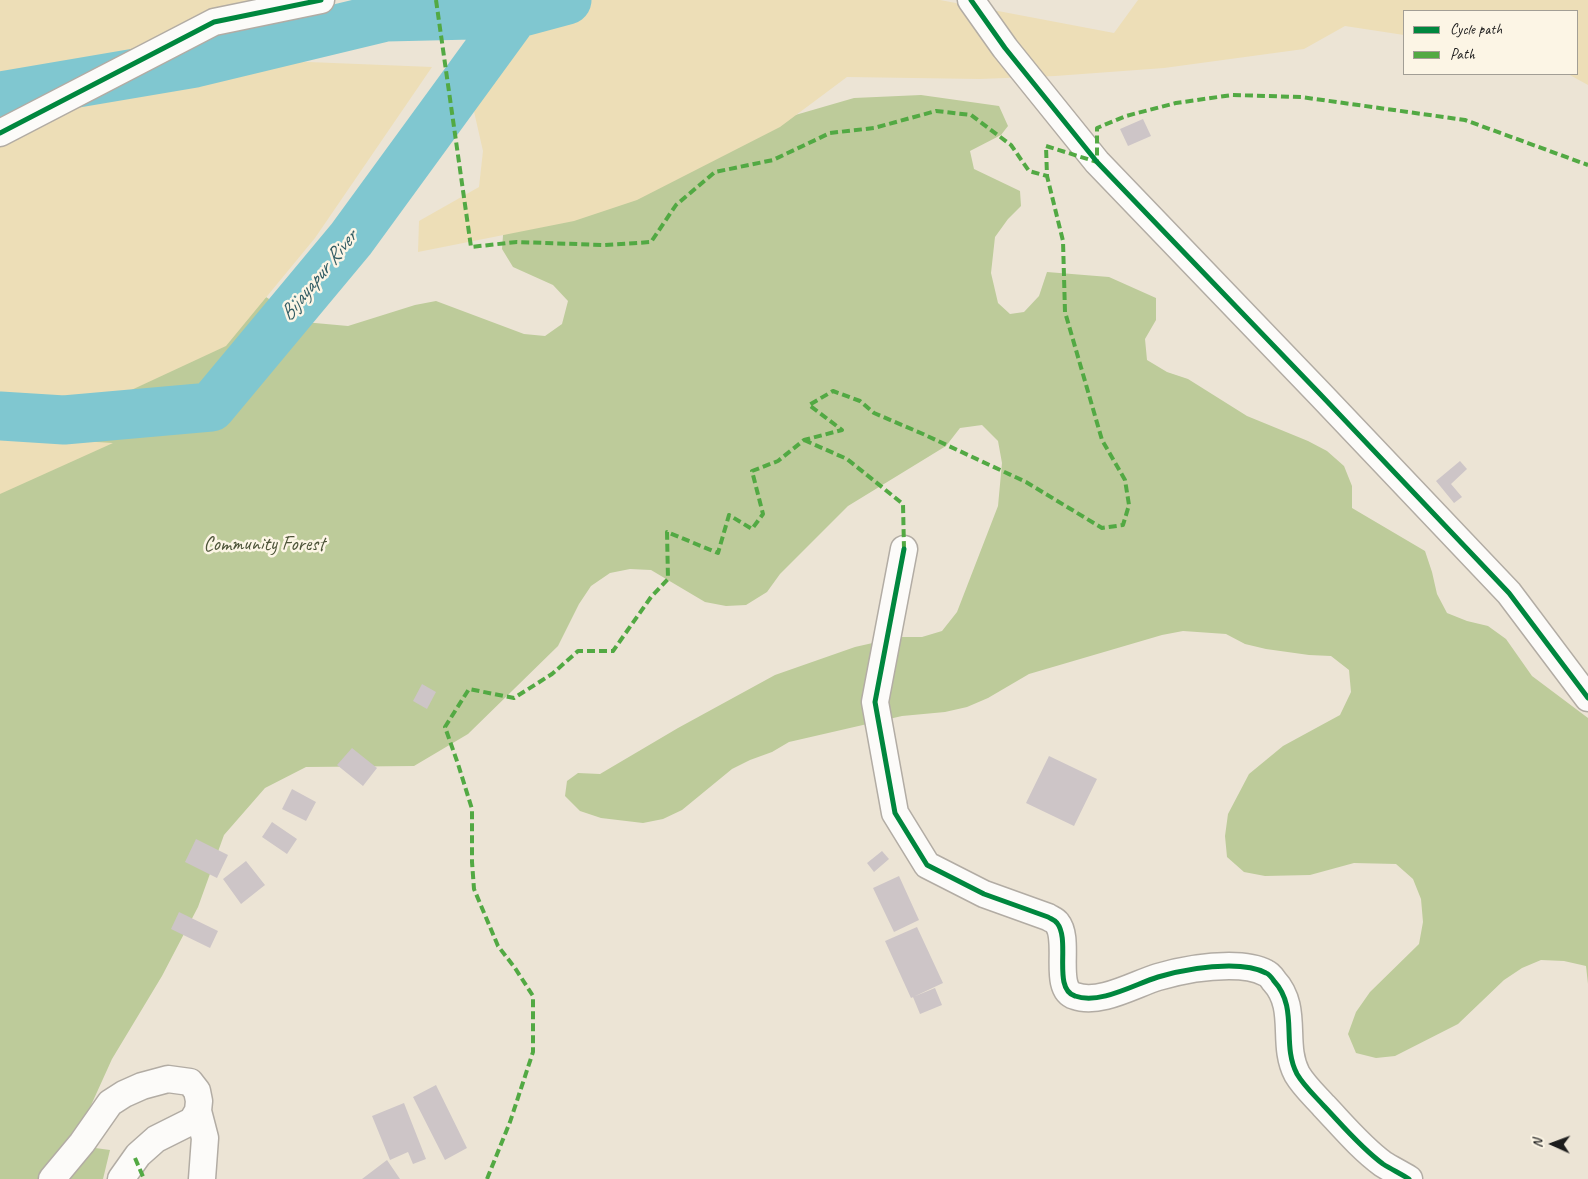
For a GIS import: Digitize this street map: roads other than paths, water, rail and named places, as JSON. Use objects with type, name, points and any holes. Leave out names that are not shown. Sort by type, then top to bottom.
[{"type":"street","points":[[0,133],[214,22],[321,0]]},
{"type":"street","points":[[971,0],[1005,48],[1097,162],[1509,593],[1588,698]]},
{"type":"street","points":[[904,549],[875,702],[895,813],[927,865],[984,894],[1057,922],[1061,930],[1064,983],[1070,993],[1075,996],[1091,999],[1117,992],[1156,977],[1189,969],[1240,966],[1267,973],[1277,984],[1285,1000],[1290,1018],[1289,1038],[1293,1062],[1303,1082],[1360,1144],[1383,1163],[1409,1179]]},
{"type":"street","points":[[52,1179],[82,1143],[110,1103],[142,1086],[168,1079],[190,1082],[197,1091],[198,1111],[205,1138],[202,1179]]},
{"type":"street","points":[[121,1179],[138,1155],[156,1139],[192,1120],[198,1111]]},
{"type":"waterway","name":"Bijayapur River","points":[[0,416],[64,420],[211,407],[351,239],[515,14],[567,0]]},
{"type":"waterway","points":[[0,96],[195,63],[386,17],[515,14]]},
{"type":"park label","name":"Community Forest","points":[[264,545]]}]
